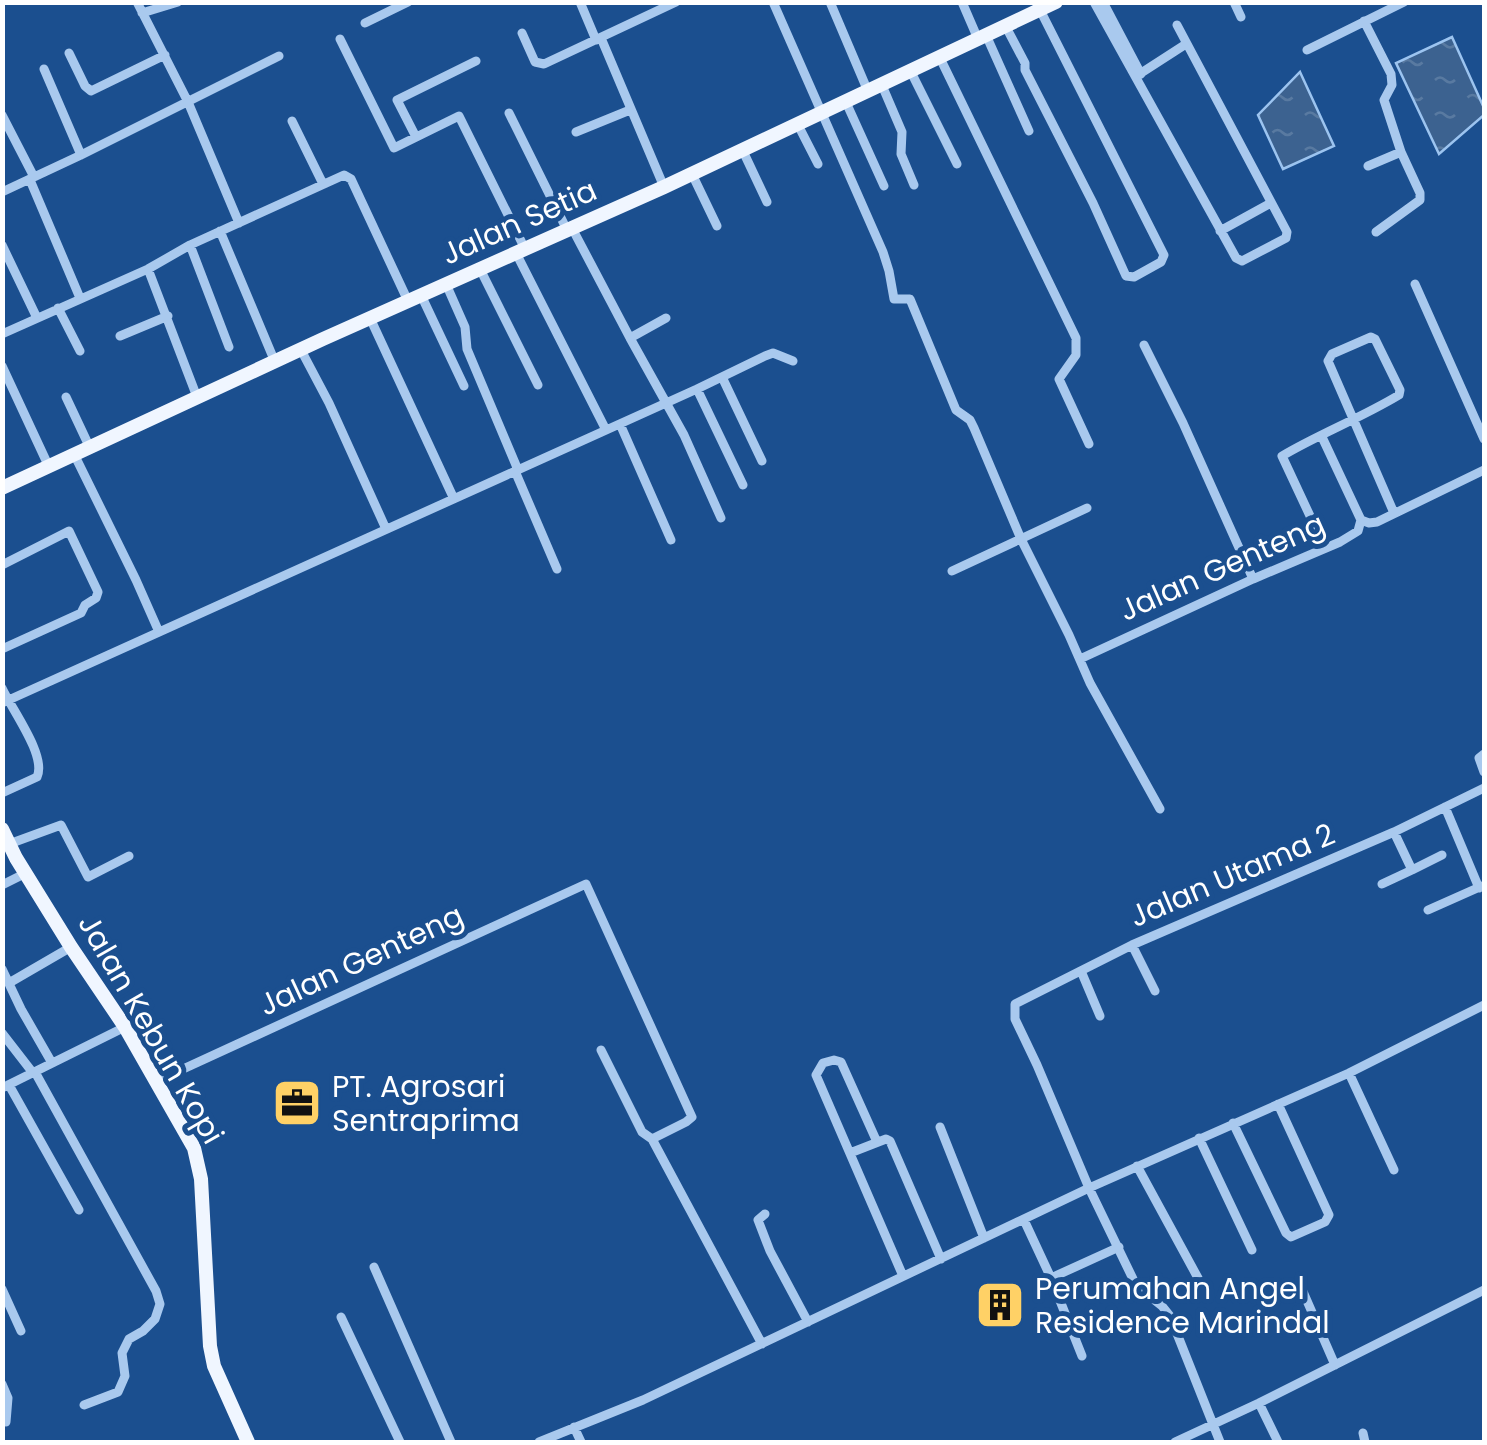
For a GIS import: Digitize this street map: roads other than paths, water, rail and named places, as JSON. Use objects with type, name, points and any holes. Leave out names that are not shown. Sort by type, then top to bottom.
[{"type":"main road","name":"Jalan Setia","points":[[4,484],[74,456],[664,187],[982,38],[1038,6],[1056,2]]},
{"type":"main road","name":"Jalan Kebun Kopi","points":[[6,837],[124,1026],[194,1148],[200,1164],[210,1346],[218,1375],[248,1442]]},
{"type":"street","points":[[137,2],[188,102],[239,222]]},
{"type":"street","points":[[142,13],[178,2]]},
{"type":"street","points":[[365,23],[408,2]]},
{"type":"street","points":[[580,2],[664,187]]},
{"type":"street","points":[[522,33],[535,62],[544,64],[676,2]]},
{"type":"street","points":[[774,2],[883,252],[894,299],[910,299],[957,412],[970,420],[1020,540],[1090,683],[1160,809]]},
{"type":"street","points":[[830,2],[902,132],[901,154],[914,185]]},
{"type":"street","points":[[962,2],[1028,132]]},
{"type":"street","points":[[1094,2],[1138,75]]},
{"type":"street","points":[[1102,2],[1238,261],[1286,238],[1287,232],[1177,25]]},
{"type":"street","points":[[1234,2],[1240,17]]},
{"type":"street","points":[[1307,50],[1364,21],[1382,7],[1404,2]]},
{"type":"street","points":[[1006,26],[1126,276],[1134,277],[1161,262],[1164,254],[1038,6]]},
{"type":"street","points":[[1364,21],[1390,74],[1392,86],[1384,100],[1420,193],[1420,200],[1376,232]]},
{"type":"street","points":[[340,39],[394,148],[459,116],[606,430]]},
{"type":"street","points":[[1138,75],[1186,44]]},
{"type":"street","points":[[69,53],[91,91],[165,56]]},
{"type":"street","points":[[2,192],[279,56]]},
{"type":"street","points":[[940,58],[1076,338],[1076,355],[1060,379],[1089,444]]},
{"type":"street","points":[[416,138],[397,100],[476,61]]},
{"type":"street","points":[[44,69],[81,155]]},
{"type":"street","points":[[910,70],[957,164]]},
{"type":"street","points":[[846,100],[884,186]]},
{"type":"street","points":[[576,132],[630,110]]},
{"type":"street","points":[[508,113],[668,402],[721,518]]},
{"type":"street","points":[[2,115],[80,298]]},
{"type":"street","points":[[292,122],[323,184]]},
{"type":"street","points":[[797,123],[818,164]]},
{"type":"street","points":[[742,149],[767,202]]},
{"type":"street","points":[[1368,166],[1401,152]]},
{"type":"street","points":[[2,334],[344,174],[351,180],[464,386]]},
{"type":"street","points":[[692,174],[716,226]]},
{"type":"street","points":[[1220,231],[1271,203]]},
{"type":"street","points":[[220,231],[275,362]]},
{"type":"street","points":[[2,245],[37,318]]},
{"type":"street","points":[[190,245],[229,347]]},
{"type":"street","points":[[148,269],[197,397]]},
{"type":"street","points":[[480,269],[538,385]]},
{"type":"street","points":[[446,284],[465,327],[467,349],[558,569]]},
{"type":"street","points":[[1415,284],[1484,439]]},
{"type":"street","points":[[58,308],[80,351]]},
{"type":"street","points":[[120,336],[168,316]]},
{"type":"street","points":[[370,318],[454,499]]},
{"type":"street","points":[[630,338],[666,318]]},
{"type":"street","points":[[1324,548],[1282,457],[1322,437],[1354,419],[1387,402],[1400,393],[1373,337],[1332,354],[1328,362],[1354,419],[1394,513]]},
{"type":"street","points":[[1144,344],[1252,580]]},
{"type":"street","points":[[301,350],[386,530]]},
{"type":"street","points":[[5,702],[773,353],[793,361]]},
{"type":"street","points":[[2,366],[49,467]]},
{"type":"street","points":[[722,377],[762,462]]},
{"type":"street","points":[[697,389],[743,485]]},
{"type":"street","points":[[66,396],[90,448]]},
{"type":"street","points":[[620,424],[671,540]]},
{"type":"street","points":[[1322,437],[1361,520]]},
{"type":"street","points":[[74,456],[159,632]]},
{"type":"street","name":"Jalan Genteng","points":[[1080,660],[1356,534],[1361,520],[1373,523],[1484,470]]},
{"type":"street","points":[[952,571],[1087,508]]},
{"type":"street","points":[[2,564],[69,531],[98,592],[81,612],[2,649]]},
{"type":"street","points":[[2,688],[5,702],[34,748],[40,774],[2,793]]},
{"type":"street","points":[[1484,754],[1479,758],[1484,772]]},
{"type":"street","name":"Jalan Utama 2","points":[[1089,1188],[1015,1019],[1016,1004],[1132,945],[1394,832],[1484,788]]},
{"type":"street","points":[[1428,910],[1482,886],[1444,807]]},
{"type":"street","points":[[6,837],[61,825],[88,877],[129,856]]},
{"type":"street","points":[[1394,832],[1412,870]]},
{"type":"street","points":[[1382,884],[1442,855]]},
{"type":"street","points":[[2,885],[26,872]]},
{"type":"street","name":"Jalan Genteng","points":[[157,1081],[586,884],[692,1117],[652,1139]]},
{"type":"street","points":[[1132,945],[1155,991]]},
{"type":"street","points":[[9,983],[72,947]]},
{"type":"street","points":[[2,969],[52,1063]]},
{"type":"street","points":[[1081,972],[1100,1016]]},
{"type":"street","points":[[539,1442],[643,1400],[1136,1166],[1349,1072],[1484,1005]]},
{"type":"street","points":[[79,1210],[6,1086],[124,1026]]},
{"type":"street","points":[[2,1033],[34,1072],[141,1262],[160,1304],[155,1319],[129,1339],[122,1353],[125,1376],[118,1392],[84,1405]]},
{"type":"street","points":[[601,1050],[642,1132],[652,1139],[762,1344]]},
{"type":"street","points":[[877,1142],[840,1062],[820,1065],[816,1075],[903,1276]]},
{"type":"street","points":[[1349,1072],[1394,1170]]},
{"type":"street","points":[[1233,1123],[1286,1234],[1291,1237],[1325,1222],[1329,1216],[1278,1104]]},
{"type":"street","points":[[940,1127],[984,1238]]},
{"type":"street","points":[[1199,1138],[1252,1250]]},
{"type":"street","points":[[850,1153],[886,1139],[892,1145],[941,1258]]},
{"type":"street","points":[[1136,1166],[1198,1278]]},
{"type":"street","points":[[1089,1188],[1138,1287],[1170,1316],[1220,1442]]},
{"type":"street","points":[[765,1214],[758,1220],[770,1252],[808,1322]]},
{"type":"street","points":[[1024,1220],[1082,1356]]},
{"type":"street","points":[[1051,1278],[1119,1247]]},
{"type":"street","points":[[374,1267],[451,1442]]},
{"type":"street","points":[[1126,1293],[1138,1287]]},
{"type":"street","points":[[1301,1287],[1335,1365]]},
{"type":"street","points":[[2,1289],[21,1331]]},
{"type":"street","points":[[1175,1442],[1484,1290]]},
{"type":"street","points":[[341,1317],[400,1442]]},
{"type":"street","points":[[2,1384],[8,1402],[6,1422]]},
{"type":"street","points":[[1259,1403],[1278,1442]]},
{"type":"street","points":[[574,1427],[581,1442]]},
{"type":"water","points":[[1452,37],[1484,115],[1439,154],[1396,63]]},
{"type":"water","points":[[1300,72],[1334,146],[1283,169],[1258,115]]},
{"type":"place","name":"PT. Agrosari Sentraprima","points":[[297,1103]]},
{"type":"place","name":"Perumahan Angel Residence Marindal","points":[[1000,1305]]}]
